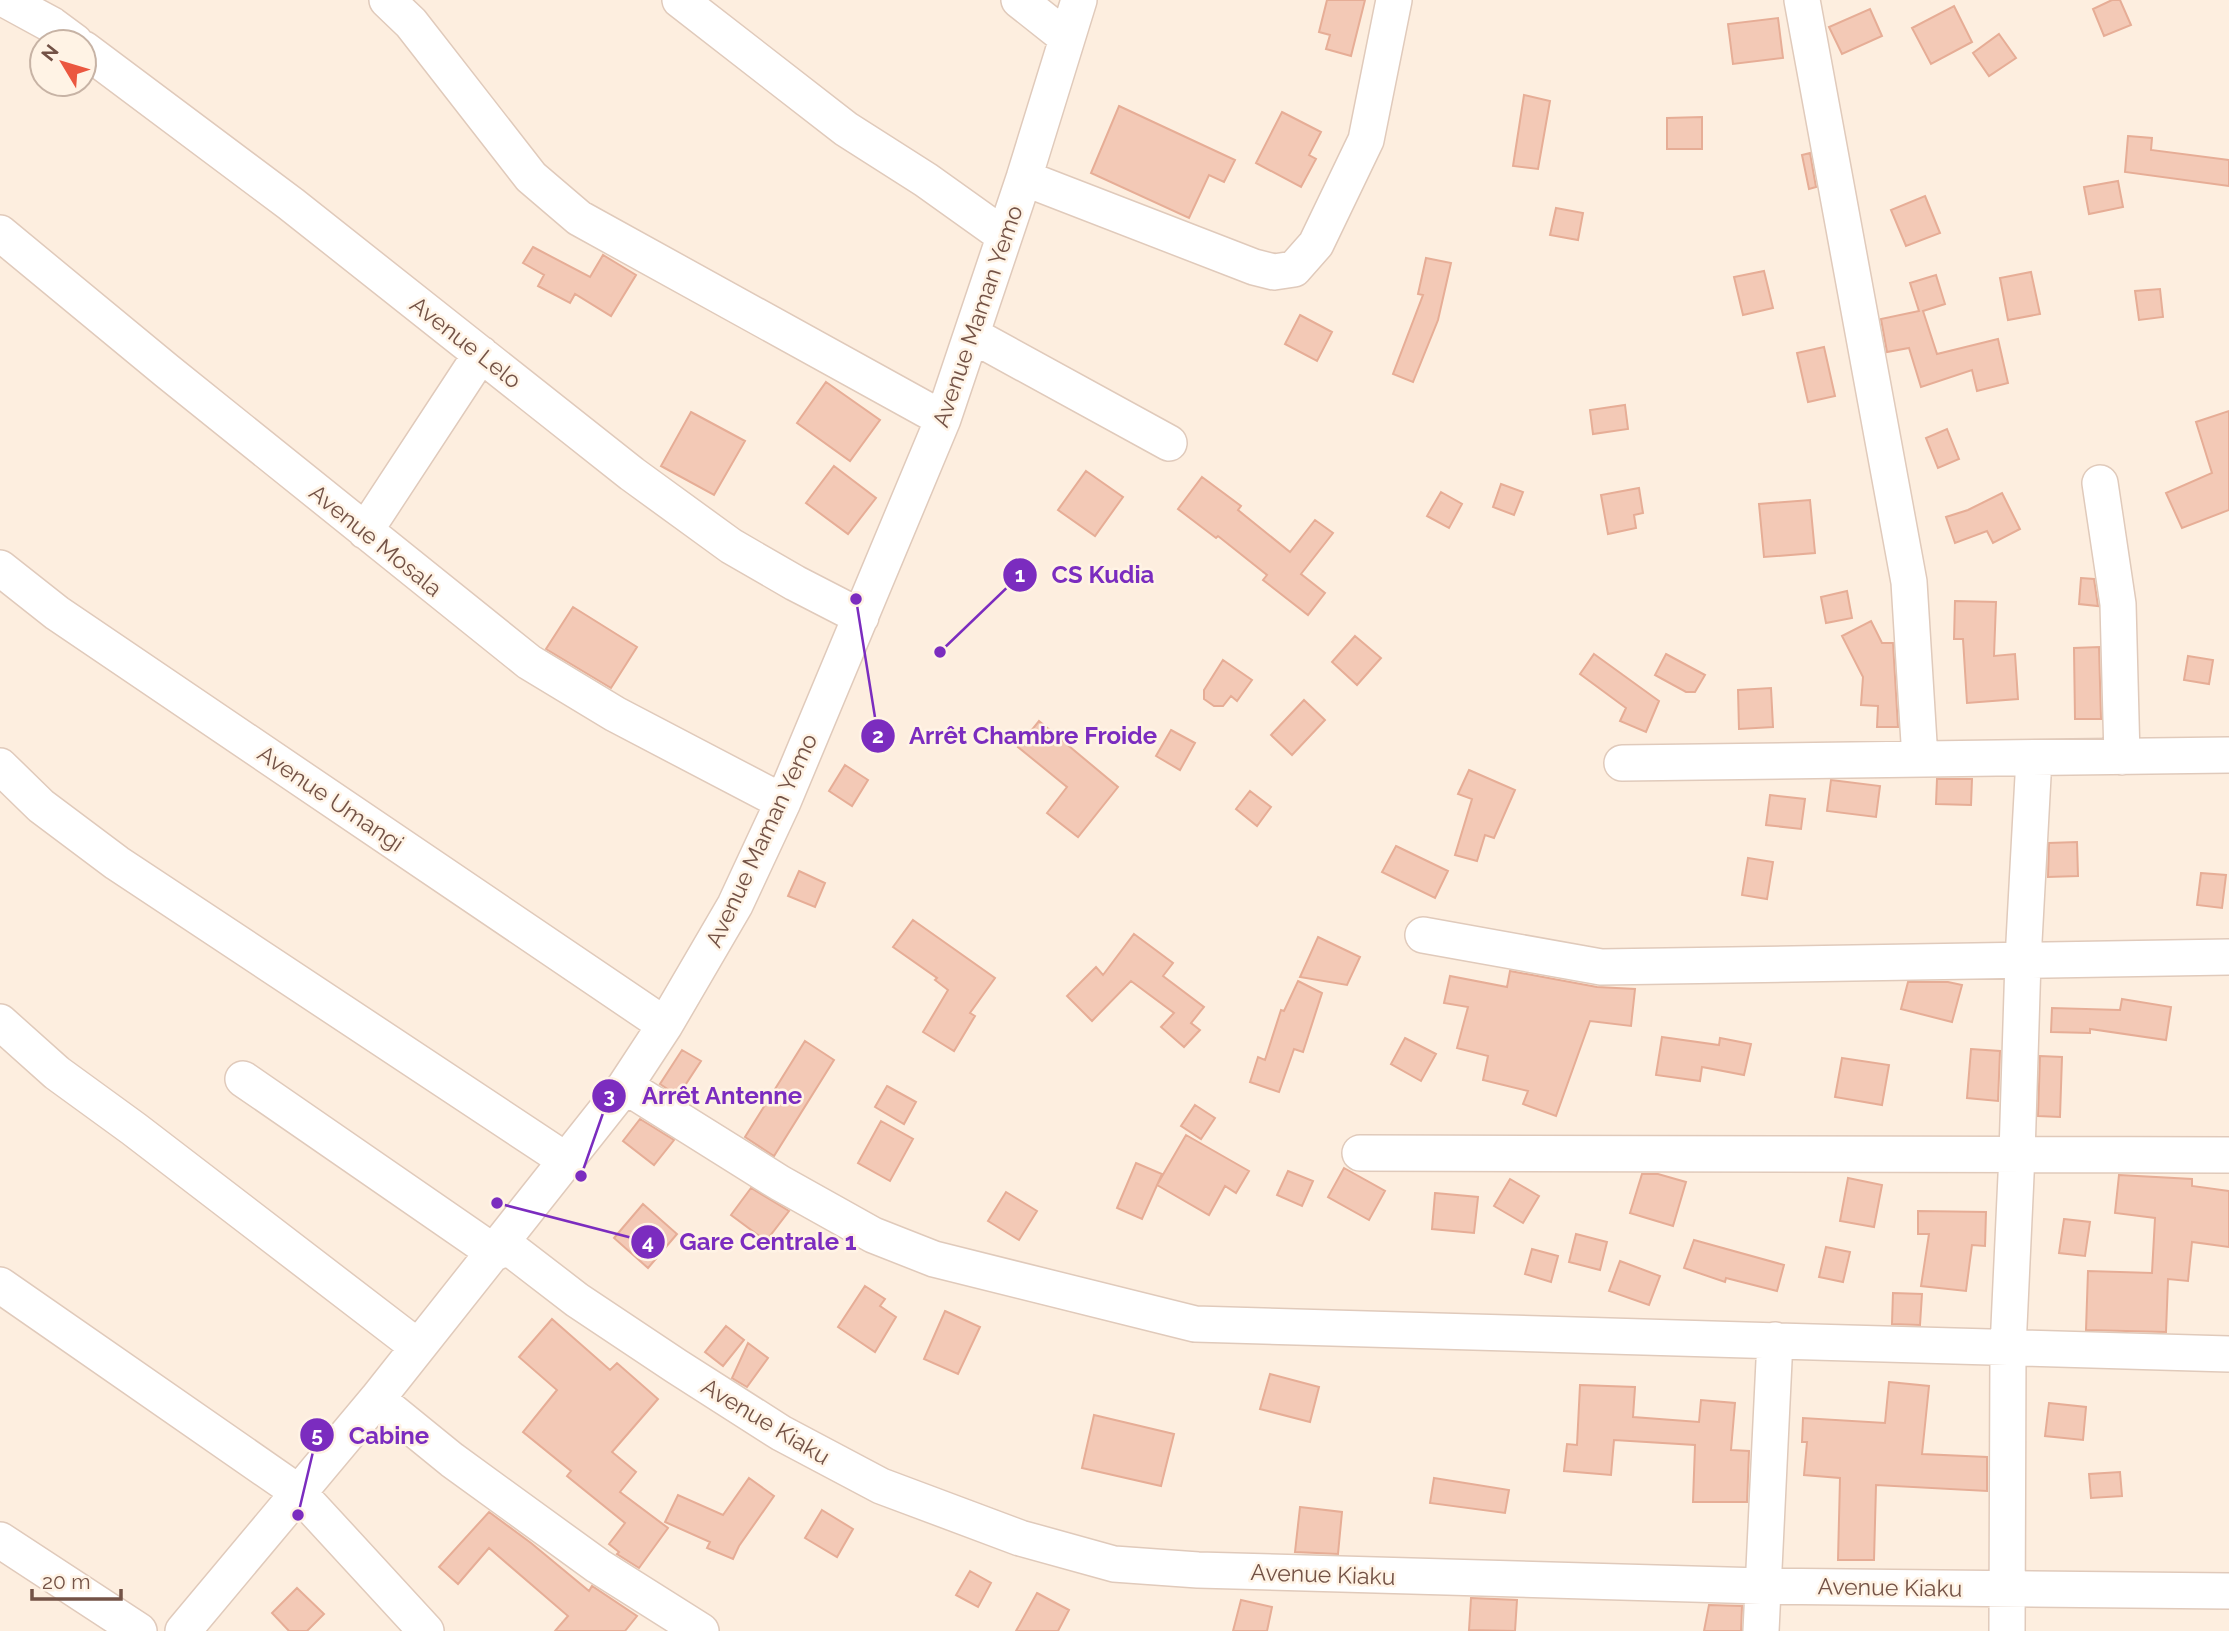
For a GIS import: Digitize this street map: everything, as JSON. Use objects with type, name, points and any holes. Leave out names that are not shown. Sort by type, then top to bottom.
[{"type":"street","points":[[6,0],[56,28]]},
{"type":"street","points":[[387,0],[411,23],[531,177],[579,218],[943,419]]},
{"type":"street","points":[[680,0],[846,129],[926,180],[1003,235]]},
{"type":"street","points":[[1018,0],[1067,38]]},
{"type":"street","name":"Avenue Maman Yemo","points":[[183,1631],[377,1399],[625,1086],[665,1025],[734,905],[783,802],[943,419],[1024,178],[1079,0]]},
{"type":"street","points":[[1024,178],[1254,267],[1274,272],[1294,269],[1316,244],[1366,140],[1394,0]]},
{"type":"street","points":[[1802,0],[1909,582],[1920,759]]},
{"type":"street","name":"Avenue Lelo","points":[[98,59],[291,204],[632,474],[731,546],[861,617]]},
{"type":"street","name":"Avenue Mosala","points":[[0,233],[529,662],[615,714],[783,802]]},
{"type":"street","points":[[972,335],[1169,443]]},
{"type":"street","points":[[365,531],[481,354]]},
{"type":"street","points":[[2099,483],[2118,604],[2122,757]]},
{"type":"street","name":"Avenue Umangi","points":[[0,568],[57,613],[665,1025]]},
{"type":"street","points":[[1622,763],[2229,755]]},
{"type":"street","points":[[2007,1631],[2008,1348],[2034,758]]},
{"type":"street","points":[[0,766],[41,806],[117,863],[567,1161]]},
{"type":"street","points":[[1423,935],[1601,967],[2229,957]]},
{"type":"street","points":[[0,1022],[57,1073],[418,1347]]},
{"type":"street","name":"Avenue Kiaku","points":[[243,1079],[781,1433],[881,1486],[1020,1538],[1114,1564],[1198,1570],[1762,1586],[2229,1591]]},
{"type":"street","points":[[625,1086],[780,1183],[873,1235],[934,1259],[1195,1324],[2229,1354]]},
{"type":"street","points":[[1360,1153],[2229,1155]]},
{"type":"street","points":[[0,1285],[298,1492],[426,1631]]},
{"type":"street","points":[[1760,1631],[1774,1340]]},
{"type":"street","points":[[377,1399],[452,1460],[598,1566],[701,1631]]},
{"type":"street","points":[[0,1540],[139,1631]]},
{"type":"building","points":[[1327,0],[1365,0],[1351,56],[1326,49],[1330,35],[1319,32]]},
{"type":"building","points":[[2112,0],[2120,0],[2131,25],[2104,36],[2093,9]]},
{"type":"building","points":[[1954,6],[1972,42],[1931,64],[1912,28]]},
{"type":"building","points":[[1870,9],[1882,36],[1842,54],[1829,27]]},
{"type":"building","points":[[1778,18],[1783,58],[1733,64],[1728,24]]},
{"type":"building","points":[[1999,34],[2016,58],[1989,76],[1973,53]]},
{"type":"building","points":[[1524,95],[1550,101],[1538,169],[1513,166]]},
{"type":"building","points":[[1119,106],[1235,160],[1224,182],[1209,175],[1189,218],[1091,173]]},
{"type":"building","points":[[1282,112],[1321,132],[1309,155],[1316,159],[1301,187],[1256,163]]},
{"type":"building","points":[[1702,117],[1702,149],[1667,149],[1667,118]]},
{"type":"building","points":[[2128,136],[2152,138],[2151,150],[2229,160],[2229,186],[2125,172]]},
{"type":"building","points":[[1810,153],[1816,187],[1809,189],[1802,155]]},
{"type":"building","points":[[2118,181],[2123,207],[2089,214],[2084,187]]},
{"type":"building","points":[[1925,196],[1940,233],[1906,246],[1891,210]]},
{"type":"building","points":[[1556,208],[1583,213],[1578,240],[1550,235]]},
{"type":"building","points":[[533,247],[590,277],[603,255],[636,275],[611,316],[575,294],[570,303],[538,286],[544,275],[523,263]]},
{"type":"building","points":[[1426,258],[1451,263],[1438,320],[1413,382],[1393,374],[1423,295],[1418,294]]},
{"type":"building","points":[[1764,271],[1773,308],[1743,315],[1734,277]]},
{"type":"building","points":[[2031,272],[2040,314],[2008,320],[2000,278]]},
{"type":"building","points":[[1936,275],[1945,304],[1923,311],[1937,354],[1998,339],[2008,383],[1977,391],[1972,370],[1921,387],[1909,348],[1887,352],[1881,319],[1919,311],[1910,283]]},
{"type":"building","points":[[2160,289],[2163,317],[2139,320],[2135,291]]},
{"type":"building","points":[[1300,315],[1332,332],[1317,361],[1285,344]]},
{"type":"building","points":[[1824,347],[1835,396],[1808,402],[1797,353]]},
{"type":"building","points":[[826,382],[880,420],[850,461],[797,423]]},
{"type":"building","points":[[1625,405],[1628,429],[1593,434],[1590,410]]},
{"type":"building","points":[[2229,411],[2229,510],[2182,528],[2166,493],[2212,473],[2196,422]]},
{"type":"building","points":[[691,412],[745,441],[714,495],[661,466]]},
{"type":"building","points":[[1947,429],[1959,459],[1938,468],[1926,438]]},
{"type":"building","points":[[834,466],[876,498],[848,534],[806,503]]},
{"type":"building","points":[[1086,471],[1123,497],[1095,536],[1058,510]]},
{"type":"building","points":[[1202,477],[1241,506],[1238,510],[1290,552],[1315,520],[1333,533],[1301,574],[1325,593],[1308,615],[1263,580],[1267,575],[1218,536],[1216,538],[1178,509]]},
{"type":"building","points":[[1501,484],[1523,492],[1514,515],[1493,507]]},
{"type":"building","points":[[1639,488],[1643,513],[1634,515],[1636,528],[1608,534],[1601,495]]},
{"type":"building","points":[[1441,492],[1462,504],[1449,528],[1427,516]]},
{"type":"building","points":[[2002,493],[2020,529],[1993,543],[1987,531],[1955,543],[1946,517],[1968,510]]},
{"type":"building","points":[[1810,500],[1815,553],[1764,557],[1759,504]]},
{"type":"building","points":[[2081,578],[2094,579],[2098,606],[2079,604]]},
{"type":"building","points":[[1847,591],[1852,618],[1826,623],[1821,597]]},
{"type":"building","points":[[1955,601],[1996,602],[1994,656],[2015,654],[2018,699],[1967,703],[1963,639],[1954,639]]},
{"type":"building","points":[[573,607],[637,647],[611,688],[546,649]]},
{"type":"building","points":[[1871,621],[1882,643],[1893,643],[1898,727],[1877,727],[1878,706],[1861,705],[1863,677],[1842,636]]},
{"type":"building","points":[[1355,636],[1381,658],[1357,685],[1332,662]]},
{"type":"building","points":[[2099,647],[2101,719],[2075,719],[2074,648]]},
{"type":"building","points":[[1594,654],[1659,701],[1646,732],[1620,721],[1626,708],[1580,674]]},
{"type":"building","points":[[1666,654],[1705,675],[1695,692],[1686,692],[1655,675]]},
{"type":"building","points":[[2188,656],[2213,660],[2209,684],[2184,680]]},
{"type":"building","points":[[1223,660],[1252,680],[1237,701],[1231,696],[1223,706],[1214,706],[1204,699],[1204,690]]},
{"type":"building","points":[[1771,688],[1773,727],[1739,729],[1738,690]]},
{"type":"building","points":[[1304,700],[1325,720],[1292,755],[1271,735]]},
{"type":"building","points":[[1039,721],[1118,787],[1078,837],[1047,813],[1067,787],[1018,747]]},
{"type":"building","points":[[1171,730],[1195,743],[1180,770],[1156,756]]},
{"type":"building","points":[[845,765],[868,780],[852,806],[829,791]]},
{"type":"building","points":[[1469,770],[1515,790],[1494,838],[1485,835],[1477,861],[1455,855],[1472,799],[1458,794]]},
{"type":"building","points":[[1937,779],[1972,779],[1971,805],[1936,804]]},
{"type":"building","points":[[1831,780],[1880,786],[1876,817],[1827,811]]},
{"type":"building","points":[[1250,791],[1271,807],[1257,826],[1236,809]]},
{"type":"building","points":[[1770,795],[1805,799],[1801,829],[1766,825]]},
{"type":"building","points":[[2077,842],[2078,876],[2048,877],[2049,843]]},
{"type":"building","points":[[1396,846],[1448,871],[1435,898],[1382,872]]},
{"type":"building","points":[[1748,858],[1773,862],[1767,899],[1742,895]]},
{"type":"building","points":[[799,871],[825,883],[815,907],[788,896]]},
{"type":"building","points":[[2201,873],[2226,875],[2222,908],[2197,905]]},
{"type":"building","points":[[913,920],[995,978],[970,1013],[975,1016],[954,1051],[923,1032],[948,990],[935,980],[937,978],[893,947]]},
{"type":"building","points":[[1134,934],[1173,963],[1163,976],[1204,1007],[1191,1023],[1200,1030],[1184,1047],[1161,1027],[1174,1013],[1131,981],[1092,1021],[1067,996],[1096,967],[1103,975]]},
{"type":"building","points":[[1318,937],[1360,957],[1347,985],[1300,977]]},
{"type":"building","points":[[1510,971],[1597,987],[1635,989],[1631,1026],[1590,1021],[1556,1116],[1523,1104],[1528,1091],[1483,1080],[1488,1056],[1457,1048],[1468,1007],[1444,1003],[1450,976],[1507,987]]},
{"type":"building","points":[[1298,981],[1322,993],[1303,1052],[1294,1049],[1279,1092],[1250,1082],[1258,1057],[1265,1060],[1281,1010],[1284,1011]]},
{"type":"building","points":[[1908,982],[1948,982],[1962,985],[1952,1022],[1901,1009]]},
{"type":"building","points":[[2122,999],[2171,1007],[2166,1040],[2090,1029],[2090,1033],[2051,1032],[2052,1008],[2120,1010]]},
{"type":"building","points":[[1662,1037],[1719,1045],[1720,1038],[1751,1044],[1744,1075],[1702,1067],[1700,1081],[1656,1075]]},
{"type":"building","points":[[1405,1038],[1436,1054],[1421,1081],[1391,1064]]},
{"type":"building","points":[[805,1041],[834,1060],[774,1156],[745,1137]]},
{"type":"building","points":[[1971,1049],[2000,1051],[1998,1101],[1967,1098]]},
{"type":"building","points":[[682,1050],[701,1061],[678,1096],[660,1084]]},
{"type":"building","points":[[2040,1056],[2062,1057],[2060,1117],[2038,1116]]},
{"type":"building","points":[[1842,1058],[1889,1065],[1882,1105],[1835,1097]]},
{"type":"building","points":[[887,1086],[916,1102],[904,1124],[875,1107]]},
{"type":"building","points":[[1195,1105],[1215,1118],[1201,1139],[1181,1126]]},
{"type":"building","points":[[640,1119],[674,1140],[654,1165],[623,1141]]},
{"type":"building","points":[[881,1121],[913,1139],[890,1181],[858,1163]]},
{"type":"building","points":[[1186,1135],[1249,1171],[1236,1193],[1225,1186],[1209,1215],[1157,1185]]},
{"type":"building","points":[[1136,1163],[1162,1174],[1142,1219],[1117,1208]]},
{"type":"building","points":[[1344,1168],[1385,1191],[1369,1220],[1328,1197]]},
{"type":"building","points":[[1288,1171],[1313,1181],[1302,1206],[1277,1195]]},
{"type":"building","points":[[1642,1174],[1658,1174],[1686,1182],[1673,1226],[1630,1213]]},
{"type":"building","points":[[2119,1175],[2192,1179],[2192,1186],[2229,1191],[2229,1247],[2192,1242],[2188,1281],[2168,1279],[2166,1332],[2086,1330],[2088,1271],[2152,1273],[2155,1218],[2115,1213]]},
{"type":"building","points":[[1848,1178],[1882,1185],[1874,1227],[1840,1221]]},
{"type":"building","points":[[1510,1179],[1539,1196],[1523,1223],[1494,1206]]},
{"type":"building","points":[[751,1188],[789,1211],[766,1241],[731,1215]]},
{"type":"building","points":[[1006,1192],[1037,1211],[1019,1240],[988,1221]]},
{"type":"building","points":[[1435,1193],[1478,1197],[1474,1233],[1432,1229]]},
{"type":"building","points":[[643,1204],[677,1234],[648,1268],[614,1238]]},
{"type":"building","points":[[1918,1211],[1986,1212],[1985,1246],[1972,1245],[1966,1291],[1921,1286],[1929,1234],[1918,1234]]},
{"type":"building","points":[[2064,1219],[2090,1222],[2085,1256],[2059,1253]]},
{"type":"building","points":[[1576,1234],[1607,1242],[1600,1270],[1569,1262]]},
{"type":"building","points":[[1694,1240],[1784,1265],[1777,1291],[1726,1278],[1725,1282],[1684,1268]]},
{"type":"building","points":[[1826,1247],[1850,1252],[1843,1282],[1819,1277]]},
{"type":"building","points":[[1532,1249],[1558,1256],[1551,1282],[1525,1274]]},
{"type":"building","points":[[1620,1261],[1660,1276],[1649,1305],[1609,1291]]},
{"type":"building","points":[[865,1286],[885,1299],[880,1306],[896,1317],[875,1352],[838,1327]]},
{"type":"building","points":[[1893,1293],[1922,1294],[1920,1325],[1892,1324]]},
{"type":"building","points":[[945,1311],[980,1327],[958,1374],[924,1359]]},
{"type":"building","points":[[552,1319],[610,1370],[617,1363],[658,1399],[612,1452],[636,1472],[620,1492],[668,1528],[639,1568],[617,1554],[619,1552],[609,1544],[625,1523],[567,1476],[571,1471],[523,1432],[557,1390],[519,1357]]},
{"type":"building","points":[[726,1326],[744,1340],[723,1366],[705,1352]]},
{"type":"building","points":[[748,1343],[768,1358],[747,1387],[732,1378]]},
{"type":"building","points":[[1270,1374],[1319,1387],[1310,1422],[1260,1409]]},
{"type":"building","points":[[1889,1382],[1929,1386],[1922,1454],[1987,1457],[1987,1491],[1876,1485],[1874,1560],[1838,1560],[1840,1478],[1804,1475],[1807,1442],[1802,1442],[1803,1418],[1885,1423]]},
{"type":"building","points":[[1580,1385],[1635,1387],[1633,1417],[1699,1422],[1701,1400],[1735,1403],[1731,1450],[1749,1451],[1747,1502],[1693,1502],[1695,1445],[1614,1440],[1611,1475],[1564,1471],[1567,1444],[1577,1445]]},
{"type":"building","points":[[2049,1403],[2086,1407],[2083,1440],[2045,1436]]},
{"type":"building","points":[[1094,1415],[1174,1434],[1161,1486],[1082,1468]]},
{"type":"building","points":[[2120,1472],[2122,1496],[2091,1498],[2089,1474]]},
{"type":"building","points":[[749,1478],[774,1496],[733,1559],[707,1548],[710,1542],[665,1522],[678,1495],[723,1515]]},
{"type":"building","points":[[1434,1478],[1509,1490],[1505,1513],[1430,1503]]},
{"type":"building","points":[[1300,1507],[1342,1512],[1338,1554],[1295,1552]]},
{"type":"building","points":[[822,1510],[853,1529],[837,1557],[805,1538]]},
{"type":"building","points":[[489,1512],[589,1591],[592,1586],[637,1616],[625,1631],[555,1631],[568,1616],[489,1548],[458,1584],[439,1567]]},
{"type":"building","points":[[970,1571],[991,1583],[978,1607],[956,1595]]},
{"type":"building","points":[[297,1588],[324,1614],[307,1631],[289,1631],[272,1613]]},
{"type":"building","points":[[1037,1593],[1069,1610],[1058,1631],[1016,1631]]},
{"type":"building","points":[[1471,1598],[1517,1600],[1515,1631],[1469,1630]]},
{"type":"building","points":[[1241,1600],[1272,1607],[1267,1631],[1233,1631]]},
{"type":"building","points":[[1709,1605],[1742,1606],[1741,1631],[1704,1631]]},
{"type":"place","name":"Arrêt Chambre Froide","points":[[856,599]]},
{"type":"place","name":"CS Kudia","points":[[940,652]]},
{"type":"place","name":"Arrêt Antenne","points":[[581,1176]]},
{"type":"place","name":"Gare Centrale 1","points":[[497,1203]]},
{"type":"place","name":"Cabine","points":[[298,1515]]}]
